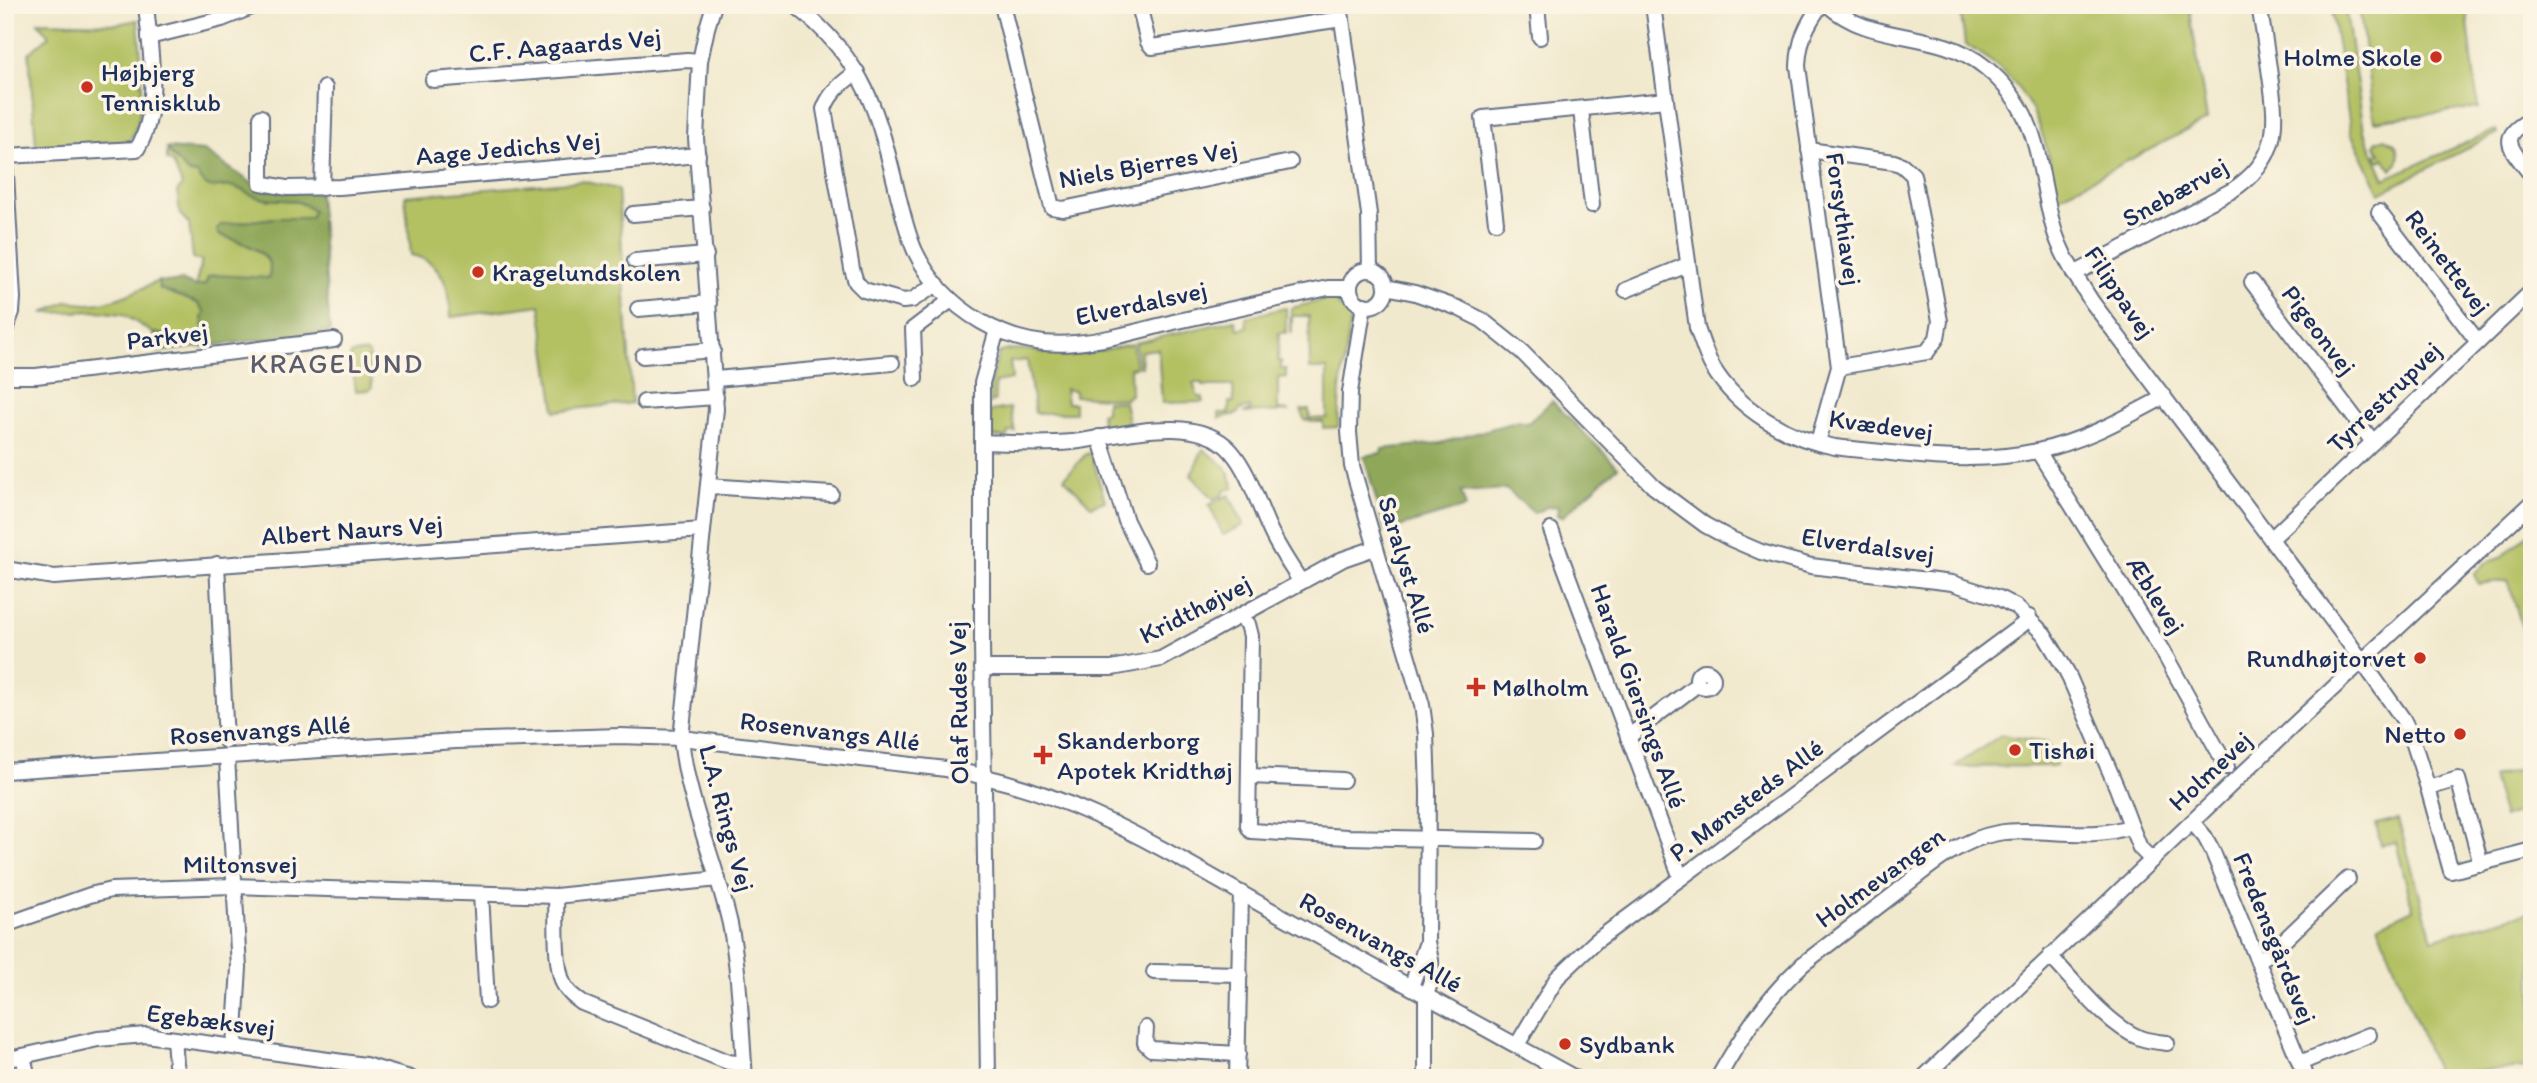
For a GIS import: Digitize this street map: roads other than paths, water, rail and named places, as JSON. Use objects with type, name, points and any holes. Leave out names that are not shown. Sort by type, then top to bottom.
[{"type":"street","points":[[5,331],[12,312],[13,298],[6,156],[137,149],[147,124],[151,96],[146,5]]},
{"type":"street","points":[[149,37],[222,19],[257,5]]},
{"type":"street","name":"L.A. Rings Vej","points":[[714,5],[700,61],[697,108],[716,397],[681,738],[684,764],[718,879],[735,951],[745,1071]]},
{"type":"street","name":"Elverdalsvej","points":[[794,5],[831,38],[857,72],[881,123],[907,230],[927,272],[951,300],[997,330],[1029,340],[1074,344],[1328,288],[1350,288]]},
{"type":"street","name":"Niels Bjerres Vej","points":[[1002,5],[1052,207],[1063,209],[1290,162]]},
{"type":"street","points":[[1139,5],[1152,47],[1341,12],[1369,214],[1370,270]]},
{"type":"street","points":[[1537,5],[1540,37]]},
{"type":"street","name":"Kvædevej","points":[[1653,5],[1697,328],[1713,368],[1740,400],[1755,412],[1792,434],[1833,447],[1959,460],[1996,459],[2038,451],[2092,434],[2164,397]]},
{"type":"street","name":"Forsythiavej","points":[[1818,442],[1839,367],[1798,51],[1805,28],[1821,5]]},
{"type":"street","name":"Filippavej","points":[[1828,5],[1846,18],[1871,29],[1939,42],[1964,54],[1998,80],[2028,119],[2038,148],[2053,228],[2074,274],[2092,302],[2403,719],[2428,788],[2451,871],[2481,864]]},
{"type":"street","name":"Snebærvej","points":[[2074,274],[2231,191],[2247,181],[2258,169],[2272,145],[2276,115],[2259,5]]},
{"type":"street","name":"C.F. Aagaards Vej","points":[[433,80],[700,61]]},
{"type":"street","points":[[857,72],[828,98],[824,109],[856,282],[864,290],[903,301],[912,300],[937,284]]},
{"type":"street","points":[[322,188],[325,88]]},
{"type":"street","points":[[1496,222],[1483,118],[1666,100]]},
{"type":"street","points":[[1581,110],[1592,205]]},
{"type":"street","name":"Aage Jedichs Vej","points":[[261,117],[261,183],[287,188],[322,188],[698,155]]},
{"type":"street","points":[[2532,119],[2517,126],[2510,137],[2511,148],[2532,176]]},
{"type":"street","points":[[1809,150],[1894,162],[1913,175],[1940,313],[1937,338],[1927,352],[1839,367]]},
{"type":"street","points":[[633,214],[702,208]]},
{"type":"street","name":"Reinettevej","points":[[2379,212],[2478,342]]},
{"type":"street","points":[[635,261],[706,255]]},
{"type":"street","points":[[1626,290],[1688,265]]},
{"type":"street","points":[[1370,270],[1381,275],[1386,287],[1377,303],[1364,305],[1352,297],[1350,288],[1353,276],[1358,272],[1370,270]]},
{"type":"street","name":"Pigeonvej","points":[[2252,282],[2373,442]]},
{"type":"street","name":"Elverdalsvej","points":[[1386,287],[1415,293],[1458,308],[1482,320],[1522,352],[1654,487],[1704,525],[1731,539],[1761,552],[1811,566],[1952,583],[1999,598],[2029,617],[2044,634],[2067,672],[2118,788],[2140,848],[2152,860]]},
{"type":"street","name":"Tyrrestrupvej","points":[[2271,539],[2532,291]]},
{"type":"street","points":[[915,379],[914,329],[951,300]]},
{"type":"street","points":[[638,309],[709,303]]},
{"type":"street","name":"Saralyst Allé","points":[[1364,305],[1350,392],[1352,466],[1422,705],[1427,752],[1426,943],[1431,981],[1426,995],[1426,1078]]},
{"type":"street","name":"Olaf Rudes Vej","points":[[988,1078],[982,668],[982,383],[997,330]]},
{"type":"street","name":"Parkvej","points":[[5,376],[36,376],[334,340]]},
{"type":"street","points":[[643,356],[713,350]]},
{"type":"street","points":[[716,379],[892,363]]},
{"type":"street","points":[[644,402],[716,397]]},
{"type":"street","points":[[982,442],[1050,444],[1147,429],[1194,432],[1220,442],[1238,460],[1273,536],[1301,582]]},
{"type":"street","points":[[1099,437],[1126,522],[1147,562]]},
{"type":"street","name":"Æblevej","points":[[2038,451],[2166,657],[2227,767]]},
{"type":"street","points":[[708,486],[831,494]]},
{"type":"street","name":"Holmevej","points":[[1929,1076],[2050,956],[2532,503]]},
{"type":"street","name":"Albert Naurs Vej","points":[[5,569],[54,577],[703,530]]},
{"type":"street","name":"Harald Giersings Allé","points":[[1551,530],[1681,878]]},
{"type":"street","name":"Kridthøjvej","points":[[982,668],[1112,668],[1146,663],[1177,651],[1343,559],[1376,548]]},
{"type":"street","points":[[217,564],[226,741]]},
{"type":"street","points":[[1239,616],[1248,624],[1251,636],[1248,826],[1251,831],[1534,841]]},
{"type":"street","name":"P. Mønsteds Allé","points":[[1517,1045],[1543,999],[1566,969],[1595,942],[2022,625],[2029,617]]},
{"type":"street","points":[[1628,737],[1698,684]]},
{"type":"street","name":"Rosenvangs Allé","points":[[5,771],[527,738],[620,736],[681,738],[946,769],[984,776],[1033,789],[1083,808],[1160,847],[1575,1078]]},
{"type":"street","points":[[227,757],[239,968],[234,1046]]},
{"type":"street","points":[[1249,776],[1343,780]]},
{"type":"street","points":[[2428,788],[2458,779],[2481,864],[2532,850]]},
{"type":"street","name":"Fredensgårdsvej","points":[[2192,822],[2212,850],[2306,1078]]},
{"type":"street","name":"Holmevangen","points":[[1718,1078],[1754,1018],[1786,979],[1943,857],[1976,839],[1994,834],[2017,831],[2100,833],[2131,826]]},
{"type":"street","name":"Miltonsvej","points":[[5,925],[111,890],[233,886],[556,895],[718,879]]},
{"type":"street","points":[[2258,961],[2273,951],[2348,879]]},
{"type":"street","points":[[1237,1078],[1241,893]]},
{"type":"street","points":[[481,894],[487,1001]]},
{"type":"street","points":[[556,895],[559,966],[569,994],[582,1003],[745,1071]]},
{"type":"street","name":"Saralyst Allé","points":[[1411,987],[1426,943]]},
{"type":"street","points":[[2050,956],[2113,1021],[2143,1039],[2167,1043]]},
{"type":"street","points":[[1154,972],[1240,974]]},
{"type":"street","points":[[1146,1028],[1146,1043],[1151,1049],[1238,1054]]},
{"type":"street","name":"Egebæksvej","points":[[5,1060],[98,1039],[146,1035],[365,1065],[410,1078]]},
{"type":"street","points":[[2300,1063],[2369,1035]]},
{"type":"street","points":[[174,1039],[179,1078]]},
{"type":"street","points":[[23,1056],[28,1078]]},
{"type":"place","name":"Holme Skole","points":[[2436,57]]},
{"type":"place","name":"Højbjerg Tennisklub","points":[[87,87]]},
{"type":"place","name":"Kragelundskolen","points":[[478,272]]},
{"type":"place","name":"Rundhøjtorvet","points":[[2420,658]]},
{"type":"place","name":"Mølholm","points":[[1476,687]]},
{"type":"place","name":"Netto","points":[[2460,734]]},
{"type":"place","name":"Tishøi","points":[[2015,750]]},
{"type":"place","name":"Skanderborg Apotek Kridthøj","points":[[1043,755]]},
{"type":"place","name":"Sydbank","points":[[1565,1044]]},
{"type":"district","name":"KRAGELUND","points":[[337,363]]}]
